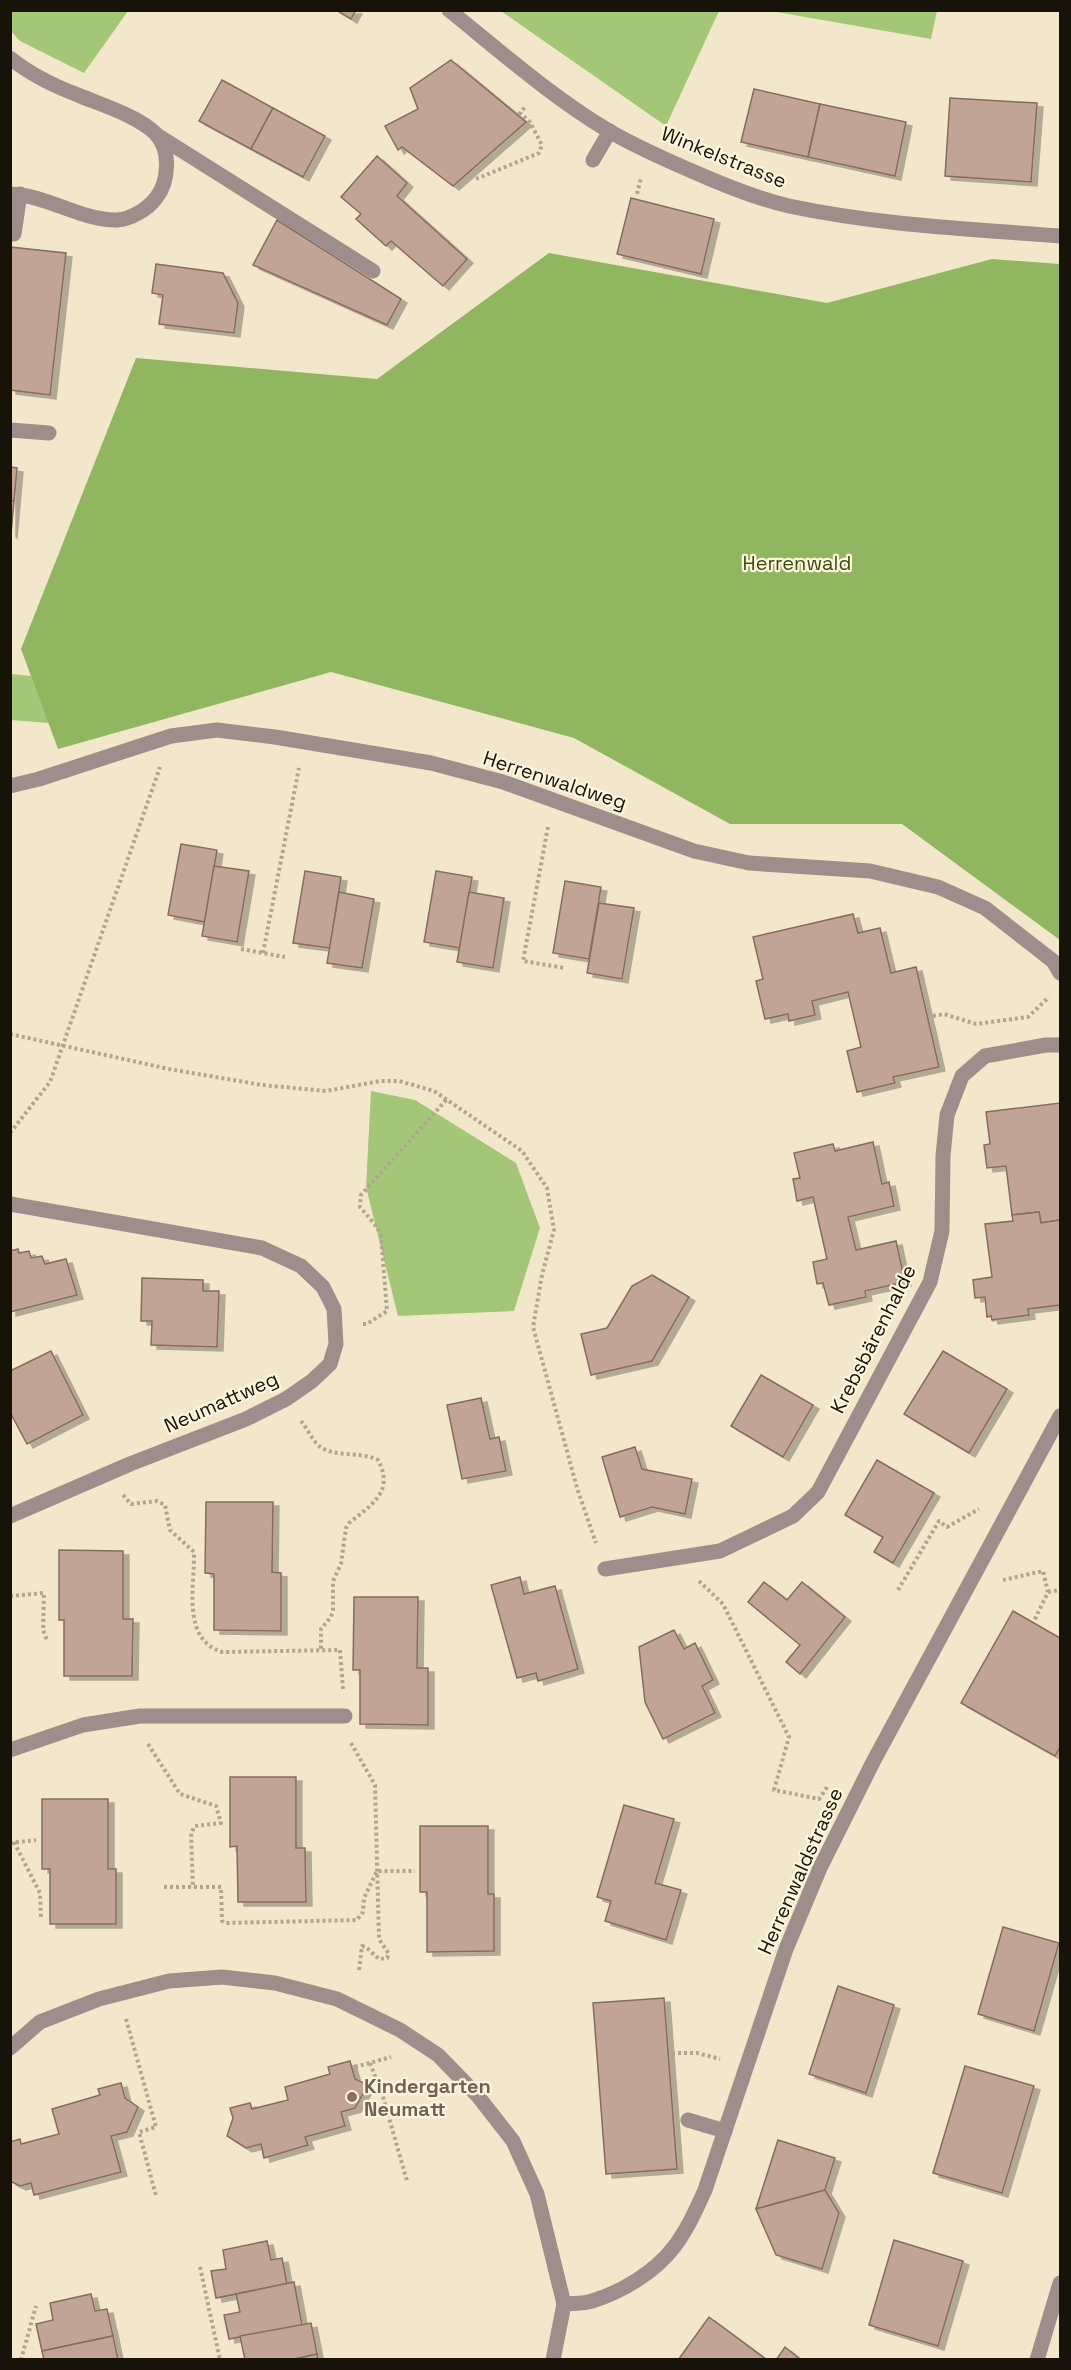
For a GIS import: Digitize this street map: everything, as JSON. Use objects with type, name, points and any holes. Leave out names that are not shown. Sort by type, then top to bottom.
[{"type":"street","name":"Winkelstrasse","points":[[449,10],[545,87],[609,131],[679,166],[735,189],[788,206],[896,223],[1060,236]]},
{"type":"street","points":[[10,58],[35,75],[123,113],[373,272]]},
{"type":"street","points":[[593,160],[609,131]]},
{"type":"street","points":[[14,234],[15,194],[95,217],[118,220],[140,213],[157,198],[165,177],[166,155],[156,135]]},
{"type":"street","points":[[10,430],[49,433]]},
{"type":"street","name":"Herrenwaldweg","points":[[10,786],[39,779],[171,736],[216,730],[431,763],[493,780],[694,851],[749,863],[870,871],[938,887],[985,908],[1053,961],[1060,973]]},
{"type":"street","name":"Krebsbärenhalde","points":[[605,1569],[720,1551],[793,1516],[818,1492],[930,1282],[942,1231],[943,1156],[947,1115],[962,1076],[985,1056],[1046,1045],[1060,1045]]},
{"type":"street","name":"Neumattweg","points":[[10,1204],[262,1248],[301,1266],[323,1287],[334,1309],[336,1344],[330,1364],[312,1382],[286,1399],[246,1419],[130,1464],[10,1516]]},
{"type":"street","name":"Herrenwaldstrasse","points":[[564,2304],[591,2302],[622,2289],[652,2269],[673,2249],[691,2220],[705,2190],[786,1949],[820,1868],[873,1762],[1060,1416]]},
{"type":"street","points":[[10,1750],[83,1725],[140,1716],[345,1716]]},
{"type":"street","points":[[10,2048],[40,2022],[99,1999],[169,1981],[222,1977],[274,1983],[338,1999],[400,2030],[438,2055],[477,2095],[513,2141],[537,2194],[564,2304],[553,2360]]},
{"type":"street","points":[[688,2120],[725,2131]]},
{"type":"street","points":[[1037,2360],[1060,2283]]},
{"type":"path","points":[[476,179],[539,153],[542,145],[530,122],[520,113],[531,101]]},
{"type":"path","points":[[10,1133],[50,1082],[171,736]]},
{"type":"path","points":[[263,953],[304,742]]},
{"type":"path","points":[[546,836],[523,961],[564,968]]},
{"type":"path","points":[[241,949],[285,957]]},
{"type":"path","points":[[933,1016],[944,1014],[976,1024],[1028,1017],[1040,1008],[1054,991]]},
{"type":"path","points":[[10,1034],[169,1069],[262,1085],[326,1091],[380,1081],[399,1081],[434,1091],[522,1151],[547,1188],[555,1230],[542,1275],[533,1327],[577,1488],[605,1569]]},
{"type":"path","points":[[363,1324],[387,1311],[381,1236],[377,1227],[360,1207],[361,1196],[447,1099]]},
{"type":"path","points":[[299,1418],[319,1446],[332,1451],[378,1460],[384,1489],[380,1497],[346,1528],[341,1564],[333,1581],[333,1610],[331,1617],[321,1629],[321,1651]]},
{"type":"path","points":[[125,1496],[131,1504],[157,1501],[165,1505],[170,1530],[194,1552],[195,1624],[200,1638],[210,1648],[222,1653],[340,1650],[343,1694]]},
{"type":"path","points":[[898,1590],[939,1521],[947,1527],[981,1508]]},
{"type":"path","points":[[674,1559],[723,1604],[789,1737],[774,1790],[819,1799],[831,1782]]},
{"type":"path","points":[[978,1566],[1005,1580],[1043,1570],[1048,1593],[1034,1621]]},
{"type":"path","points":[[1048,1593],[1060,1590]]},
{"type":"path","points":[[10,1596],[44,1593],[43,1630],[47,1640]]},
{"type":"path","points":[[348,1738],[375,1785],[379,1940],[389,1953],[387,1958],[379,1959],[362,1946],[358,1971]]},
{"type":"path","points":[[148,1745],[180,1794],[216,1806],[219,1814],[221,1823],[195,1826],[191,1833],[193,1887]]},
{"type":"path","points":[[36,1840],[12,1842],[40,1893],[41,1917]]},
{"type":"path","points":[[377,1871],[415,1871]]},
{"type":"path","points":[[164,1887],[221,1887],[222,1921],[226,1923],[357,1920],[363,1912],[364,1898],[377,1871]]},
{"type":"path","points":[[126,2018],[156,2127],[139,2132],[156,2196]]},
{"type":"path","points":[[672,2053],[697,2053],[746,2067]]},
{"type":"path","points":[[370,2063],[383,2097],[407,2181]]},
{"type":"path","points":[[200,2267],[220,2360]]},
{"type":"path","points":[[21,2360],[36,2306]]},
{"type":"green space","points":[[11,10],[128,11],[84,73],[20,41],[11,31]]},
{"type":"green space","points":[[501,11],[719,11],[666,126]]},
{"type":"green space","points":[[771,11],[937,11],[931,39]]},
{"type":"green space","name":"Herrenwald","points":[[549,253],[827,303],[992,259],[1060,264],[1060,940],[902,824],[730,824],[574,738],[331,672],[58,749],[21,649],[136,358],[377,379]]},
{"type":"green space","points":[[11,674],[31,676],[49,723],[11,720]]},
{"type":"green space","points":[[371,1091],[415,1100],[516,1163],[540,1228],[514,1311],[398,1316],[366,1187]]},
{"type":"building","points":[[336,10],[356,10],[351,19]]},
{"type":"building","points":[[451,60],[526,122],[453,186],[402,147],[398,150],[385,126],[418,109],[410,88]]},
{"type":"building","points":[[222,80],[273,108],[251,149],[199,121]]},
{"type":"building","points":[[754,89],[820,104],[808,157],[741,142]]},
{"type":"building","points":[[950,98],[1037,103],[1031,182],[945,176]]},
{"type":"building","points":[[820,104],[906,122],[895,176],[808,157]]},
{"type":"building","points":[[273,108],[325,136],[303,177],[251,149]]},
{"type":"building","points":[[377,156],[407,183],[397,196],[467,259],[443,286],[391,241],[386,246],[356,219],[361,214],[341,197]]},
{"type":"building","points":[[631,198],[714,219],[701,274],[617,254]]},
{"type":"building","points":[[277,220],[401,299],[387,325],[253,265]]},
{"type":"building","points":[[10,247],[66,253],[50,395],[10,390]]},
{"type":"building","points":[[156,264],[223,273],[238,303],[234,333],[159,324],[163,295],[152,293]]},
{"type":"building","points":[[10,467],[17,468],[14,501],[10,500]]},
{"type":"building","points":[[10,500],[14,501],[11,534],[10,533]]},
{"type":"building","points":[[181,844],[217,850],[205,922],[168,915]]},
{"type":"building","points":[[214,866],[249,871],[237,942],[202,936]]},
{"type":"building","points":[[305,871],[341,877],[330,948],[293,943]]},
{"type":"building","points":[[436,871],[472,877],[460,948],[424,942]]},
{"type":"building","points":[[565,881],[601,887],[589,959],[553,953]]},
{"type":"building","points":[[339,892],[374,899],[362,968],[327,963]]},
{"type":"building","points":[[469,892],[504,898],[493,968],[457,962]]},
{"type":"building","points":[[599,903],[634,908],[622,979],[587,973]]},
{"type":"building","points":[[853,914],[858,933],[880,928],[891,973],[916,967],[939,1067],[893,1077],[895,1083],[857,1092],[847,1051],[861,1047],[848,992],[812,1001],[815,1015],[789,1021],[788,1014],[765,1019],[756,981],[763,979],[753,937]]},
{"type":"building","points":[[1060,1103],[1060,1220],[1041,1223],[1039,1212],[1012,1215],[1006,1166],[987,1168],[984,1145],[990,1144],[986,1112]]},
{"type":"building","points":[[873,1142],[882,1184],[889,1182],[894,1206],[848,1217],[856,1250],[896,1241],[905,1282],[865,1291],[866,1297],[829,1305],[823,1283],[817,1284],[813,1262],[827,1259],[813,1197],[797,1201],[793,1179],[800,1178],[794,1153],[833,1144],[835,1151]]},
{"type":"building","points":[[1039,1212],[1041,1223],[1060,1220],[1060,1305],[1028,1309],[1029,1315],[992,1320],[991,1316],[987,1317],[985,1297],[975,1298],[973,1280],[992,1277],[985,1224],[1013,1221],[1012,1215]]},
{"type":"building","points":[[18,1249],[19,1253],[29,1251],[31,1258],[42,1256],[45,1264],[66,1259],[77,1295],[10,1312],[10,1251]]},
{"type":"building","points":[[652,1275],[689,1297],[652,1361],[591,1375],[581,1334],[607,1328],[632,1286]]},
{"type":"building","points":[[142,1278],[203,1280],[203,1291],[219,1291],[217,1347],[151,1345],[152,1321],[141,1321]]},
{"type":"building","points":[[51,1351],[83,1415],[27,1444],[10,1412],[10,1371]]},
{"type":"building","points":[[943,1351],[1007,1389],[969,1453],[904,1414]]},
{"type":"building","points":[[761,1375],[813,1405],[783,1457],[731,1426]]},
{"type":"building","points":[[481,1398],[490,1439],[499,1437],[506,1471],[462,1479],[447,1405]]},
{"type":"building","points":[[635,1447],[642,1469],[692,1479],[685,1514],[652,1507],[620,1517],[602,1457]]},
{"type":"building","points":[[877,1460],[934,1493],[893,1563],[874,1552],[883,1537],[845,1515]]},
{"type":"building","points":[[206,1502],[273,1502],[272,1572],[281,1573],[281,1631],[214,1630],[214,1574],[205,1573]]},
{"type":"building","points":[[59,1550],[123,1551],[123,1619],[133,1619],[132,1676],[64,1676],[64,1620],[59,1620]]},
{"type":"building","points":[[520,1577],[524,1594],[555,1586],[578,1669],[538,1681],[536,1673],[517,1678],[491,1585]]},
{"type":"building","points":[[764,1582],[787,1600],[802,1582],[845,1617],[800,1674],[786,1662],[800,1645],[748,1602]]},
{"type":"building","points":[[354,1597],[418,1597],[417,1668],[428,1668],[428,1725],[360,1724],[360,1670],[353,1670]]},
{"type":"building","points":[[1013,1611],[1060,1638],[1060,1747],[1055,1756],[961,1703]]},
{"type":"building","points":[[674,1630],[684,1649],[695,1643],[713,1680],[702,1686],[715,1713],[663,1739],[645,1702],[639,1647]]},
{"type":"building","points":[[230,1777],[296,1777],[296,1848],[305,1848],[306,1902],[238,1902],[237,1846],[230,1847]]},
{"type":"building","points":[[42,1799],[108,1799],[108,1869],[116,1869],[116,1924],[50,1924],[50,1869],[42,1869]]},
{"type":"building","points":[[624,1805],[674,1819],[655,1883],[681,1890],[666,1940],[605,1921],[611,1901],[597,1897]]},
{"type":"building","points":[[420,1826],[488,1826],[488,1894],[494,1894],[494,1951],[427,1952],[427,1892],[420,1892]]},
{"type":"building","points":[[1003,1927],[1059,1943],[1034,2031],[978,2014]]},
{"type":"building","points":[[838,1986],[894,2005],[866,2093],[809,2074]]},
{"type":"building","points":[[664,1998],[677,2169],[606,2174],[593,2003]]},
{"type":"building","points":[[350,2061],[355,2079],[368,2085],[355,2108],[341,2112],[345,2126],[305,2137],[308,2145],[264,2158],[261,2144],[246,2148],[227,2136],[233,2118],[230,2108],[250,2103],[252,2109],[288,2100],[285,2087],[330,2074],[328,2067]]},
{"type":"building","points":[[965,2066],[1034,2086],[1002,2193],[933,2173]]},
{"type":"building","points":[[121,2083],[125,2098],[138,2107],[127,2132],[111,2136],[121,2172],[34,2195],[31,2183],[20,2186],[10,2181],[10,2142],[20,2139],[21,2144],[59,2134],[52,2109],[100,2095],[98,2089]]},
{"type":"building","points":[[778,2140],[835,2158],[825,2190],[756,2209]]},
{"type":"building","points":[[825,2190],[839,2213],[822,2269],[776,2255],[756,2209]]},
{"type":"building","points":[[894,2240],[963,2261],[938,2346],[869,2325]]},
{"type":"building","points":[[267,2241],[271,2260],[282,2258],[287,2284],[216,2298],[211,2271],[226,2269],[223,2250]]},
{"type":"building","points":[[294,2282],[302,2325],[229,2339],[224,2315],[240,2312],[236,2294]]},
{"type":"building","points":[[91,2294],[95,2311],[107,2309],[113,2336],[42,2351],[36,2324],[53,2320],[50,2303]]},
{"type":"building","points":[[709,2317],[767,2360],[678,2360]]},
{"type":"building","points":[[311,2323],[317,2354],[291,2360],[245,2360],[240,2336]]},
{"type":"building","points":[[113,2336],[118,2360],[44,2360],[42,2351]]},
{"type":"building","points":[[785,2347],[801,2360],[776,2360]]},
{"type":"building","points":[[317,2354],[318,2360],[291,2360]]},
{"type":"place","name":"Kindergarten Neumatt","points":[[352,2097]]}]
